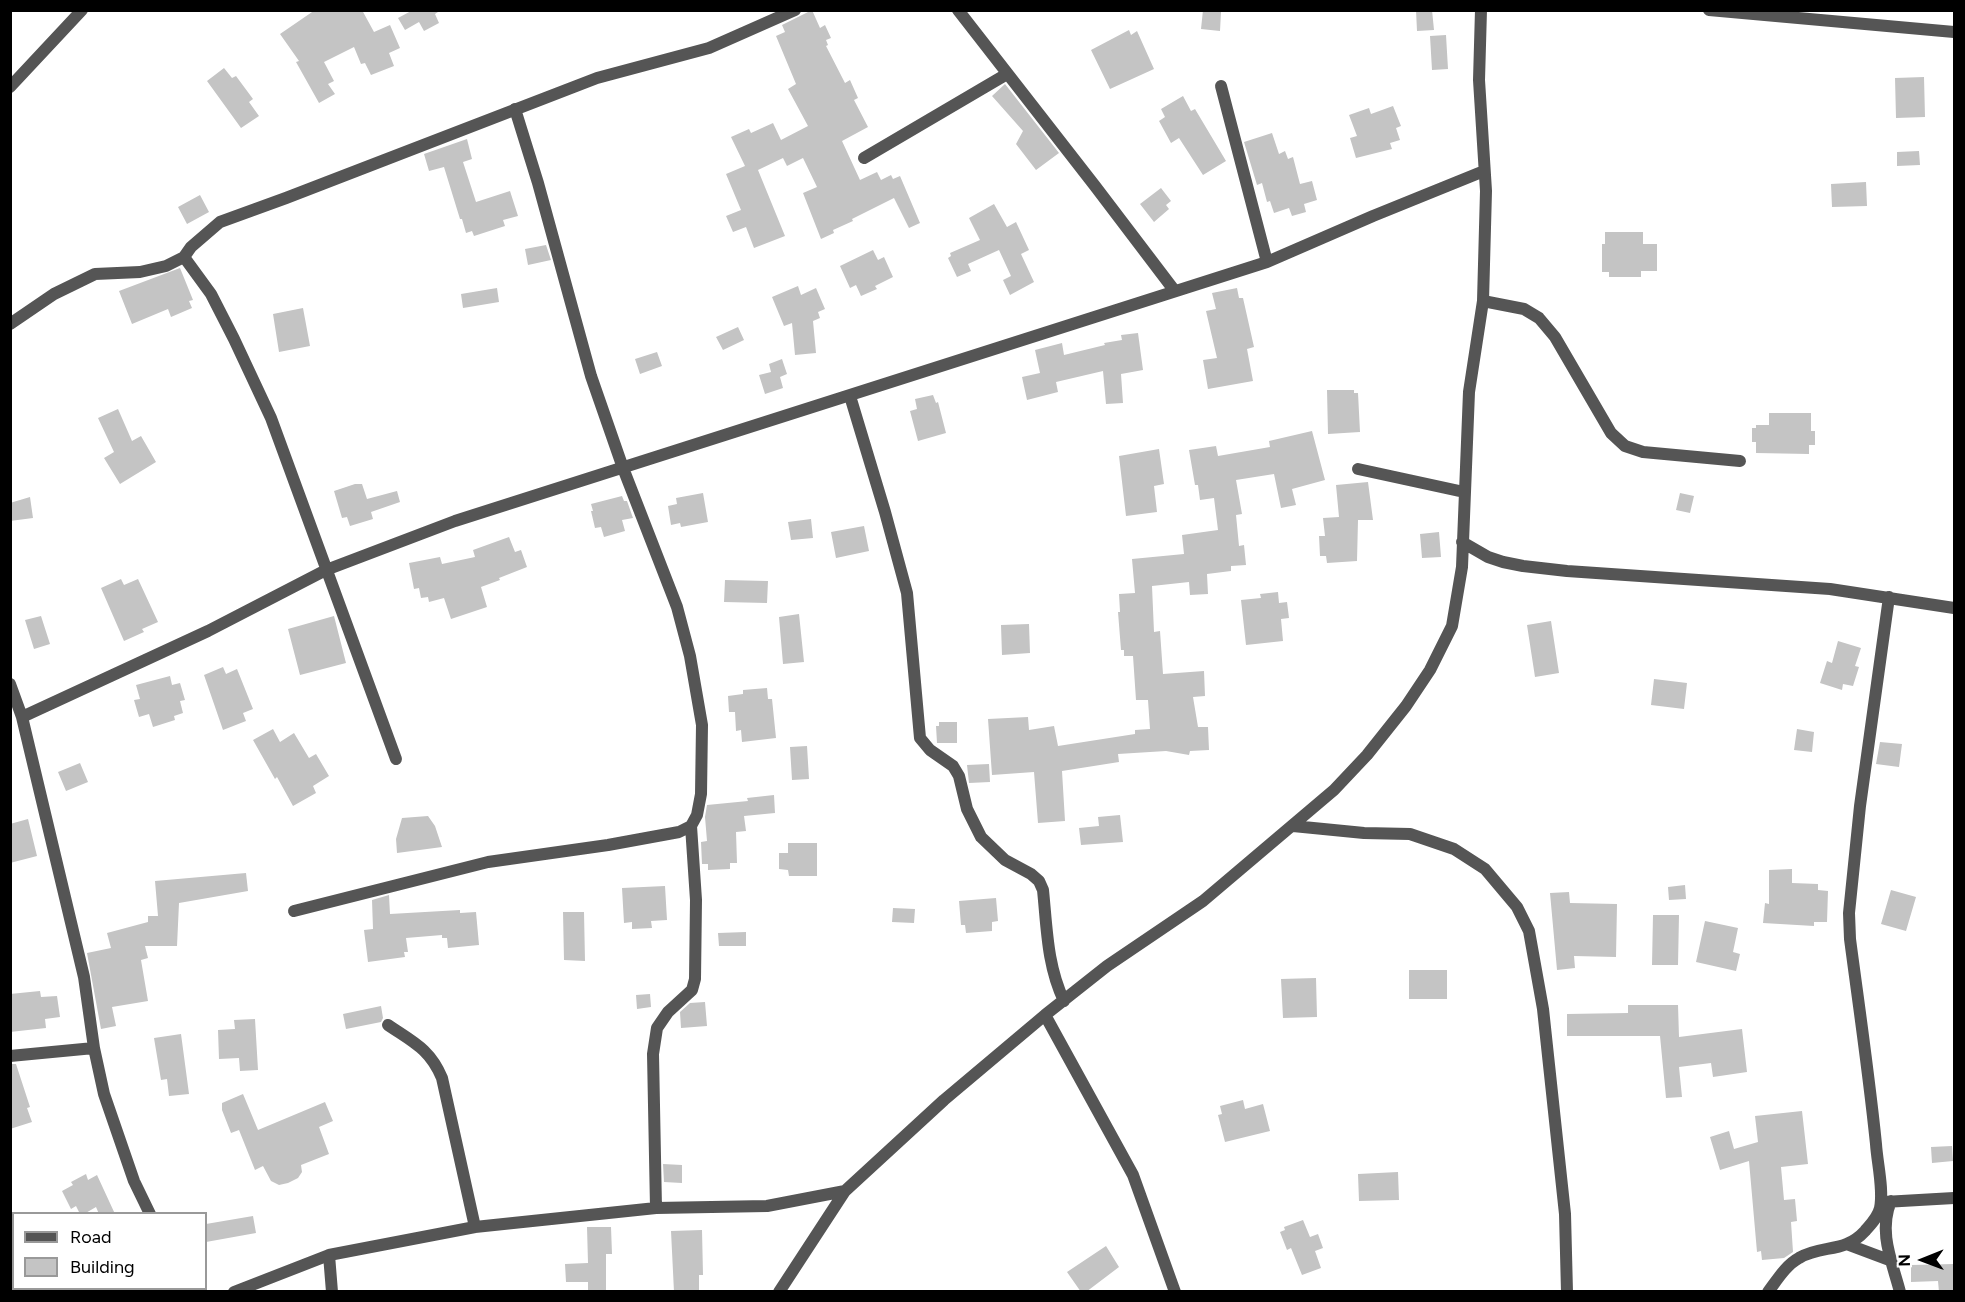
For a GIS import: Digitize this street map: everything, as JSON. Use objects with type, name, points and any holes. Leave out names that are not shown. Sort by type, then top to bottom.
[{"type":"street","points":[[10,87],[82,10]]},
{"type":"street","points":[[10,324],[54,294],[95,274],[140,272],[166,266],[184,257],[191,247],[220,222],[597,78],[709,48],[795,10]]},
{"type":"street","points":[[958,10],[1174,290]]},
{"type":"street","points":[[779,1292],[845,1191],[944,1100],[1045,1015],[1107,966],[1203,901],[1334,790],[1367,755],[1406,706],[1430,670],[1452,626],[1462,567],[1469,392],[1483,301],[1486,191],[1479,80],[1481,10]]},
{"type":"street","points":[[1709,10],[1954,32]]},
{"type":"street","points":[[864,158],[1007,74]]},
{"type":"street","points":[[1221,86],[1267,262]]},
{"type":"street","points":[[515,109],[538,183],[591,376],[623,468],[677,607],[690,656],[702,724],[701,794],[697,815],[691,826],[696,900],[694,979],[692,990],[668,1012],[657,1028],[654,1054],[656,1208]]},
{"type":"street","points":[[22,717],[208,631],[326,570],[455,521],[1267,262],[1484,171]]},
{"type":"street","points":[[184,257],[211,294],[271,418],[396,759]]},
{"type":"street","points":[[1483,301],[1524,309],[1539,318],[1555,337],[1611,433],[1625,446],[1643,452],[1740,461]]},
{"type":"street","points":[[850,396],[907,593],[920,738],[930,750],[953,766],[959,776],[967,809],[981,837],[1005,860],[1039,881],[1043,890],[1049,959],[1055,983],[1064,1000]]},
{"type":"street","points":[[1358,469],[1464,492]]},
{"type":"street","points":[[1462,542],[1488,557],[1522,566],[1830,589],[1954,608]]},
{"type":"street","points":[[1889,597],[1860,806],[1849,913],[1850,939],[1885,1201],[1886,1240],[1889,1260],[1900,1292]]},
{"type":"street","points":[[10,684],[22,717],[84,977],[94,1048],[104,1094],[135,1181],[149,1212]]},
{"type":"street","points":[[294,911],[488,862],[658,837],[679,832],[691,826]]},
{"type":"street","points":[[1293,826],[1364,833],[1410,834],[1454,849],[1485,869],[1517,907],[1529,932],[1543,1009],[1565,1214],[1567,1292]]},
{"type":"street","points":[[1045,1015],[1133,1175],[1175,1292]]},
{"type":"street","points":[[388,1025],[427,1051],[436,1062],[447,1097],[475,1227]]},
{"type":"street","points":[[10,1056],[94,1048]]},
{"type":"street","points":[[234,1292],[329,1255],[475,1227],[656,1208],[767,1206],[845,1191]]},
{"type":"street","points":[[1885,1201],[1954,1198]]},
{"type":"street","points":[[1768,1292],[1788,1266],[1798,1258],[1812,1252],[1849,1245],[1876,1218],[1885,1201]]},
{"type":"street","points":[[1849,1245],[1889,1260]]},
{"type":"street","points":[[329,1255],[332,1292]]},
{"type":"building","points":[[315,10],[362,10],[374,32],[390,25],[400,48],[389,53],[394,66],[371,75],[365,63],[361,64],[354,47],[324,62],[334,81],[328,84],[335,94],[319,103],[296,62],[299,61],[280,34]]},
{"type":"building","points":[[413,10],[441,10],[435,14],[439,23],[424,31],[419,22],[405,30],[398,18]]},
{"type":"building","points":[[812,10],[820,28],[825,25],[831,38],[826,40],[828,45],[826,46],[845,83],[850,80],[858,98],[854,100],[868,127],[842,141],[860,180],[877,172],[881,180],[891,175],[893,179],[900,176],[920,223],[909,228],[894,198],[852,219],[853,221],[833,230],[834,233],[821,239],[803,193],[817,187],[803,158],[787,166],[783,158],[758,170],[785,236],[754,248],[746,227],[733,232],[726,216],[741,210],[726,174],[745,166],[731,137],[749,129],[751,133],[773,123],[781,140],[808,126],[788,89],[796,84],[776,36],[785,32],[782,25]]},
{"type":"building","points":[[1203,10],[1221,12],[1220,31],[1201,29]]},
{"type":"building","points":[[1416,10],[1432,10],[1434,30],[1417,31]]},
{"type":"building","points":[[1129,30],[1131,35],[1137,31],[1154,69],[1110,89],[1091,50]]},
{"type":"building","points":[[1446,35],[1448,69],[1432,70],[1430,36]]},
{"type":"building","points":[[224,68],[232,78],[236,76],[253,99],[249,102],[259,116],[241,128],[207,81]]},
{"type":"building","points":[[1924,77],[1925,117],[1896,118],[1895,78]]},
{"type":"building","points":[[1005,84],[1059,153],[1036,170],[1016,144],[1023,131],[992,96]]},
{"type":"building","points":[[1183,96],[1191,111],[1195,109],[1226,161],[1203,175],[1179,138],[1171,143],[1159,121],[1165,117],[1161,109]]},
{"type":"building","points":[[1393,106],[1401,126],[1396,128],[1400,140],[1390,143],[1392,149],[1356,158],[1350,138],[1357,136],[1349,115],[1369,108],[1371,114]]},
{"type":"building","points":[[1272,133],[1279,154],[1285,151],[1288,159],[1293,157],[1300,184],[1312,181],[1317,200],[1304,204],[1306,212],[1292,216],[1289,208],[1274,213],[1270,201],[1267,202],[1262,183],[1257,185],[1244,142]]},
{"type":"building","points":[[467,139],[472,159],[463,162],[476,202],[510,191],[518,216],[503,220],[505,226],[474,236],[472,231],[466,233],[444,167],[429,171],[424,154]]},
{"type":"building","points":[[1919,151],[1920,165],[1897,166],[1897,152]]},
{"type":"building","points":[[1866,182],[1867,206],[1832,207],[1831,184]]},
{"type":"building","points":[[1161,188],[1171,201],[1166,205],[1169,209],[1154,222],[1140,204]]},
{"type":"building","points":[[200,195],[209,212],[187,224],[178,207]]},
{"type":"building","points":[[994,204],[1007,227],[1016,222],[1029,250],[1021,254],[1034,282],[1010,295],[1003,280],[1011,276],[999,250],[968,264],[971,271],[957,277],[948,258],[951,256],[950,253],[980,240],[969,218]]},
{"type":"building","points":[[1605,232],[1643,232],[1643,244],[1657,244],[1657,271],[1641,271],[1641,277],[1609,277],[1609,272],[1602,272],[1602,244],[1605,244]]},
{"type":"building","points":[[546,245],[551,260],[528,265],[525,249]]},
{"type":"building","points":[[873,250],[878,260],[884,257],[893,277],[875,286],[877,289],[861,296],[856,285],[850,288],[840,266]]},
{"type":"building","points":[[180,268],[193,300],[189,301],[192,308],[171,317],[168,309],[132,324],[119,291]]},
{"type":"building","points":[[798,286],[801,295],[816,288],[825,309],[818,312],[820,318],[813,321],[816,353],[795,355],[792,323],[784,326],[772,297]]},
{"type":"building","points":[[497,288],[499,302],[463,308],[461,294]]},
{"type":"building","points":[[1237,288],[1239,298],[1243,298],[1254,347],[1247,349],[1253,381],[1208,389],[1203,360],[1217,358],[1206,311],[1216,309],[1212,293]]},
{"type":"building","points":[[303,308],[310,346],[279,352],[273,314]]},
{"type":"building","points":[[738,327],[744,340],[723,350],[716,337]]},
{"type":"building","points":[[1138,333],[1143,370],[1121,374],[1123,403],[1106,404],[1103,371],[1056,382],[1058,392],[1027,400],[1022,377],[1040,373],[1035,350],[1062,343],[1064,355],[1122,340],[1121,335]]},
{"type":"building","points":[[657,352],[662,366],[640,374],[635,359]]},
{"type":"building","points":[[782,359],[787,374],[780,377],[783,388],[765,394],[759,375],[771,372],[769,364]]},
{"type":"building","points":[[1327,390],[1354,390],[1354,393],[1358,393],[1360,432],[1328,434]]},
{"type":"building","points":[[933,395],[936,403],[938,402],[946,433],[918,441],[910,411],[917,409],[915,399]]},
{"type":"building","points":[[118,409],[132,441],[141,436],[156,462],[120,484],[104,458],[114,452],[98,418]]},
{"type":"building","points":[[1769,413],[1811,413],[1811,431],[1815,431],[1815,445],[1809,445],[1809,454],[1756,453],[1756,442],[1752,442],[1752,428],[1756,428],[1756,425],[1769,425]]},
{"type":"building","points":[[1312,431],[1325,480],[1292,489],[1296,505],[1281,508],[1274,474],[1236,480],[1242,514],[1236,515],[1239,546],[1244,545],[1246,565],[1231,566],[1231,571],[1207,574],[1208,594],[1190,595],[1189,582],[1152,586],[1154,632],[1160,631],[1163,674],[1204,671],[1205,696],[1193,697],[1198,727],[1208,727],[1209,750],[1190,751],[1189,755],[1166,751],[1118,754],[1119,762],[1062,771],[1065,821],[1038,823],[1034,772],[992,775],[988,719],[1028,717],[1029,730],[1054,726],[1058,746],[1135,734],[1135,730],[1150,729],[1148,700],[1136,700],[1133,656],[1124,656],[1124,650],[1121,650],[1119,594],[1135,593],[1132,559],[1184,554],[1182,535],[1218,530],[1214,498],[1200,500],[1189,450],[1216,446],[1218,456],[1270,447],[1269,441]]},
{"type":"building","points":[[1159,449],[1164,484],[1154,486],[1157,512],[1126,516],[1119,456]]},
{"type":"building","points":[[1368,482],[1373,520],[1358,520],[1357,561],[1327,563],[1326,556],[1320,556],[1319,536],[1325,536],[1323,518],[1339,517],[1336,485]]},
{"type":"building","points":[[362,484],[367,499],[397,491],[400,502],[371,512],[373,519],[350,526],[347,517],[342,518],[334,491]]},
{"type":"building","points":[[703,493],[708,522],[681,527],[680,523],[671,525],[668,506],[677,504],[676,498]]},
{"type":"building","points":[[1680,493],[1694,496],[1690,513],[1676,510]]},
{"type":"building","points":[[622,496],[624,501],[627,501],[633,518],[622,520],[625,531],[604,537],[601,527],[595,528],[591,504]]},
{"type":"building","points":[[30,497],[33,518],[10,521],[10,503]]},
{"type":"building","points":[[811,519],[813,538],[791,540],[788,522]]},
{"type":"building","points":[[864,526],[869,551],[836,558],[831,532]]},
{"type":"building","points":[[1439,532],[1441,557],[1422,558],[1420,534]]},
{"type":"building","points":[[509,537],[515,552],[521,550],[527,567],[481,587],[487,607],[451,619],[444,598],[429,602],[428,597],[421,598],[419,588],[414,589],[409,563],[440,557],[442,564],[475,557],[473,550]]},
{"type":"building","points":[[121,579],[124,585],[138,579],[158,622],[142,629],[144,632],[124,641],[101,588]]},
{"type":"building","points":[[725,580],[768,581],[767,603],[724,602]]},
{"type":"building","points":[[1278,592],[1279,603],[1287,602],[1289,618],[1281,619],[1283,641],[1246,645],[1241,600],[1261,598],[1260,594]]},
{"type":"building","points":[[799,614],[804,662],[783,664],[779,617]]},
{"type":"building","points":[[41,616],[50,644],[34,649],[25,620]]},
{"type":"building","points":[[334,616],[346,663],[300,675],[288,629]]},
{"type":"building","points":[[1551,621],[1559,673],[1535,677],[1527,625]]},
{"type":"building","points":[[1029,624],[1030,653],[1002,655],[1001,625]]},
{"type":"building","points":[[1838,641],[1861,648],[1855,666],[1859,667],[1853,686],[1843,684],[1842,690],[1820,683],[1827,661],[1832,663]]},
{"type":"building","points":[[223,667],[226,674],[237,669],[253,709],[243,713],[246,721],[223,730],[204,675]]},
{"type":"building","points":[[170,676],[172,685],[180,683],[185,700],[180,701],[183,713],[174,716],[175,720],[153,727],[149,714],[139,717],[134,700],[140,699],[136,685]]},
{"type":"building","points":[[1654,679],[1687,683],[1684,709],[1651,705]]},
{"type":"building","points":[[767,688],[768,699],[772,699],[776,738],[742,742],[741,730],[736,731],[735,712],[729,712],[728,696],[743,694],[743,690]]},
{"type":"building","points":[[939,722],[957,722],[957,743],[937,743],[936,726],[939,726]]},
{"type":"building","points":[[273,729],[280,742],[294,733],[309,758],[316,754],[329,776],[313,786],[316,793],[293,806],[253,740]]},
{"type":"building","points":[[1797,729],[1814,732],[1812,752],[1794,750]]},
{"type":"building","points":[[1880,742],[1902,744],[1899,767],[1876,764]]},
{"type":"building","points":[[807,746],[809,779],[792,780],[790,747]]},
{"type":"building","points":[[80,763],[88,782],[66,791],[58,772]]},
{"type":"building","points":[[989,764],[990,782],[969,783],[967,765]]},
{"type":"building","points":[[774,795],[775,813],[744,816],[746,831],[736,832],[737,863],[730,863],[730,869],[708,870],[708,864],[702,864],[701,842],[707,841],[705,817],[707,805],[748,801],[747,798]]},
{"type":"building","points":[[1120,815],[1123,842],[1081,845],[1079,828],[1099,826],[1098,817]]},
{"type":"building","points":[[428,816],[435,826],[442,847],[397,853],[396,839],[402,818]]},
{"type":"building","points":[[28,819],[37,856],[10,863],[10,824]]},
{"type":"building","points":[[788,843],[817,843],[817,876],[789,876],[788,870],[779,869],[779,853],[788,853]]},
{"type":"building","points":[[1792,869],[1792,883],[1818,884],[1818,890],[1828,891],[1827,922],[1814,922],[1814,926],[1763,923],[1765,903],[1769,904],[1769,870]]},
{"type":"building","points":[[246,873],[248,891],[179,903],[177,946],[145,946],[148,958],[141,960],[148,1001],[112,1007],[116,1026],[101,1029],[87,953],[111,948],[107,933],[148,922],[148,916],[158,916],[155,881]]},
{"type":"building","points":[[1685,885],[1686,899],[1669,900],[1668,887]]},
{"type":"building","points":[[665,886],[667,920],[651,921],[652,928],[632,929],[632,922],[624,923],[622,888]]},
{"type":"building","points":[[1891,890],[1916,897],[1906,931],[1881,924]]},
{"type":"building","points":[[1569,892],[1570,903],[1617,904],[1616,957],[1574,956],[1575,968],[1557,970],[1550,893]]},
{"type":"building","points":[[389,895],[390,914],[460,910],[460,913],[476,912],[479,945],[448,948],[447,938],[442,938],[442,935],[406,938],[408,952],[404,952],[405,957],[368,962],[364,930],[373,929],[372,900]]},
{"type":"building","points":[[996,898],[998,921],[992,922],[992,931],[966,933],[965,925],[961,925],[959,901]]},
{"type":"building","points":[[893,908],[915,909],[914,923],[892,922]]},
{"type":"building","points":[[563,912],[584,912],[585,961],[564,960]]},
{"type":"building","points":[[1653,915],[1679,915],[1678,965],[1652,965]]},
{"type":"building","points":[[1705,921],[1738,928],[1733,952],[1740,954],[1736,971],[1696,962]]},
{"type":"building","points":[[746,932],[746,946],[719,946],[718,933]]},
{"type":"building","points":[[1409,970],[1447,970],[1447,999],[1409,999]]},
{"type":"building","points":[[1316,978],[1317,1017],[1283,1018],[1281,979]]},
{"type":"building","points":[[40,991],[41,997],[57,996],[60,1017],[45,1019],[46,1028],[10,1032],[10,994]]},
{"type":"building","points":[[650,994],[651,1007],[637,1009],[636,995]]},
{"type":"building","points":[[705,1002],[707,1026],[681,1028],[680,1012],[690,1003]]},
{"type":"building","points":[[1628,1005],[1678,1005],[1679,1037],[1742,1029],[1747,1072],[1713,1077],[1711,1063],[1679,1067],[1682,1097],[1666,1098],[1660,1036],[1567,1036],[1567,1014],[1628,1013]]},
{"type":"building","points":[[381,1006],[383,1018],[381,1022],[346,1029],[343,1014]]},
{"type":"building","points":[[255,1019],[258,1070],[240,1071],[239,1058],[219,1059],[218,1030],[235,1029],[234,1020]]},
{"type":"building","points":[[181,1034],[189,1094],[169,1096],[167,1079],[161,1080],[154,1038]]},
{"type":"building","points":[[10,1064],[16,1064],[30,1107],[27,1108],[32,1122],[10,1129]]},
{"type":"building","points":[[243,1094],[258,1130],[325,1102],[333,1121],[319,1127],[329,1154],[301,1165],[302,1172],[298,1178],[279,1185],[271,1181],[263,1166],[255,1170],[239,1130],[231,1133],[222,1110],[222,1103]]},
{"type":"building","points":[[1243,1100],[1245,1109],[1263,1104],[1270,1131],[1225,1142],[1218,1115],[1222,1114],[1220,1106]]},
{"type":"building","points":[[1802,1111],[1808,1164],[1781,1167],[1784,1200],[1795,1199],[1797,1221],[1791,1222],[1793,1252],[1784,1258],[1762,1260],[1761,1251],[1757,1252],[1749,1161],[1720,1170],[1710,1137],[1729,1131],[1734,1149],[1758,1142],[1755,1116]]},
{"type":"building","points":[[1952,1146],[1953,1161],[1932,1163],[1931,1147]]},
{"type":"building","points":[[663,1164],[682,1165],[682,1183],[664,1182]]},
{"type":"building","points":[[1398,1172],[1399,1200],[1359,1201],[1358,1174]]},
{"type":"building","points":[[86,1174],[88,1180],[97,1175],[114,1212],[98,1212],[96,1207],[87,1212],[79,1212],[76,1206],[71,1209],[62,1191],[73,1185],[71,1182]]},
{"type":"building","points":[[253,1216],[256,1233],[207,1242],[207,1224]]},
{"type":"building","points":[[1303,1220],[1310,1237],[1318,1234],[1323,1248],[1315,1251],[1321,1268],[1302,1275],[1291,1248],[1287,1250],[1280,1232],[1285,1230],[1284,1227]]},
{"type":"building","points":[[587,1227],[611,1227],[612,1254],[606,1254],[606,1292],[588,1292],[588,1282],[566,1282],[565,1264],[588,1263]]},
{"type":"building","points":[[702,1230],[703,1275],[699,1275],[699,1292],[674,1292],[671,1231]]},
{"type":"building","points":[[1106,1246],[1119,1267],[1086,1292],[1081,1292],[1067,1272]]},
{"type":"building","points":[[1954,1264],[1954,1292],[1939,1292],[1938,1281],[1911,1282],[1911,1265]]}]
